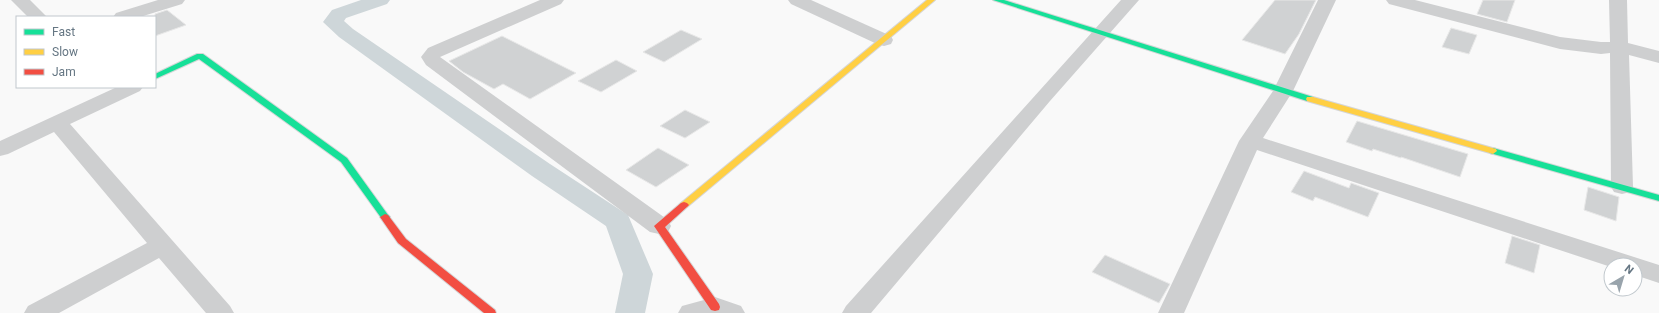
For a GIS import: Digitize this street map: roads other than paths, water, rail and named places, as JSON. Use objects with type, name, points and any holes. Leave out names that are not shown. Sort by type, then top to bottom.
[{"type":"street","points":[[20,0],[37,16]]},
{"type":"street","points":[[125,16],[176,0]]},
{"type":"street","points":[[555,0],[435,52],[430,57],[433,61],[659,226],[712,311]]},
{"type":"street","points":[[797,0],[884,40]]},
{"type":"street","points":[[659,226],[931,0]]},
{"type":"street","points":[[997,0],[1283,91],[1659,198]]},
{"type":"street","points":[[855,313],[1043,97],[1130,0]]},
{"type":"street","points":[[1171,313],[1250,141],[1283,91],[1327,0]]},
{"type":"street","points":[[1395,0],[1560,43],[1595,48],[1620,47],[1659,58]]},
{"type":"street","points":[[1618,0],[1622,187]]},
{"type":"street","points":[[156,77],[200,56],[344,160],[402,241],[491,313]]},
{"type":"street","points":[[0,149],[131,88]]},
{"type":"street","points":[[57,122],[221,313]]},
{"type":"street","points":[[1250,141],[1607,257]]},
{"type":"street","points":[[37,313],[163,246]]},
{"type":"street","points":[[1643,269],[1659,274]]},
{"type":"waterway","points":[[380,0],[339,14],[333,22],[346,33],[541,170],[618,221],[638,274],[630,313]]}]
